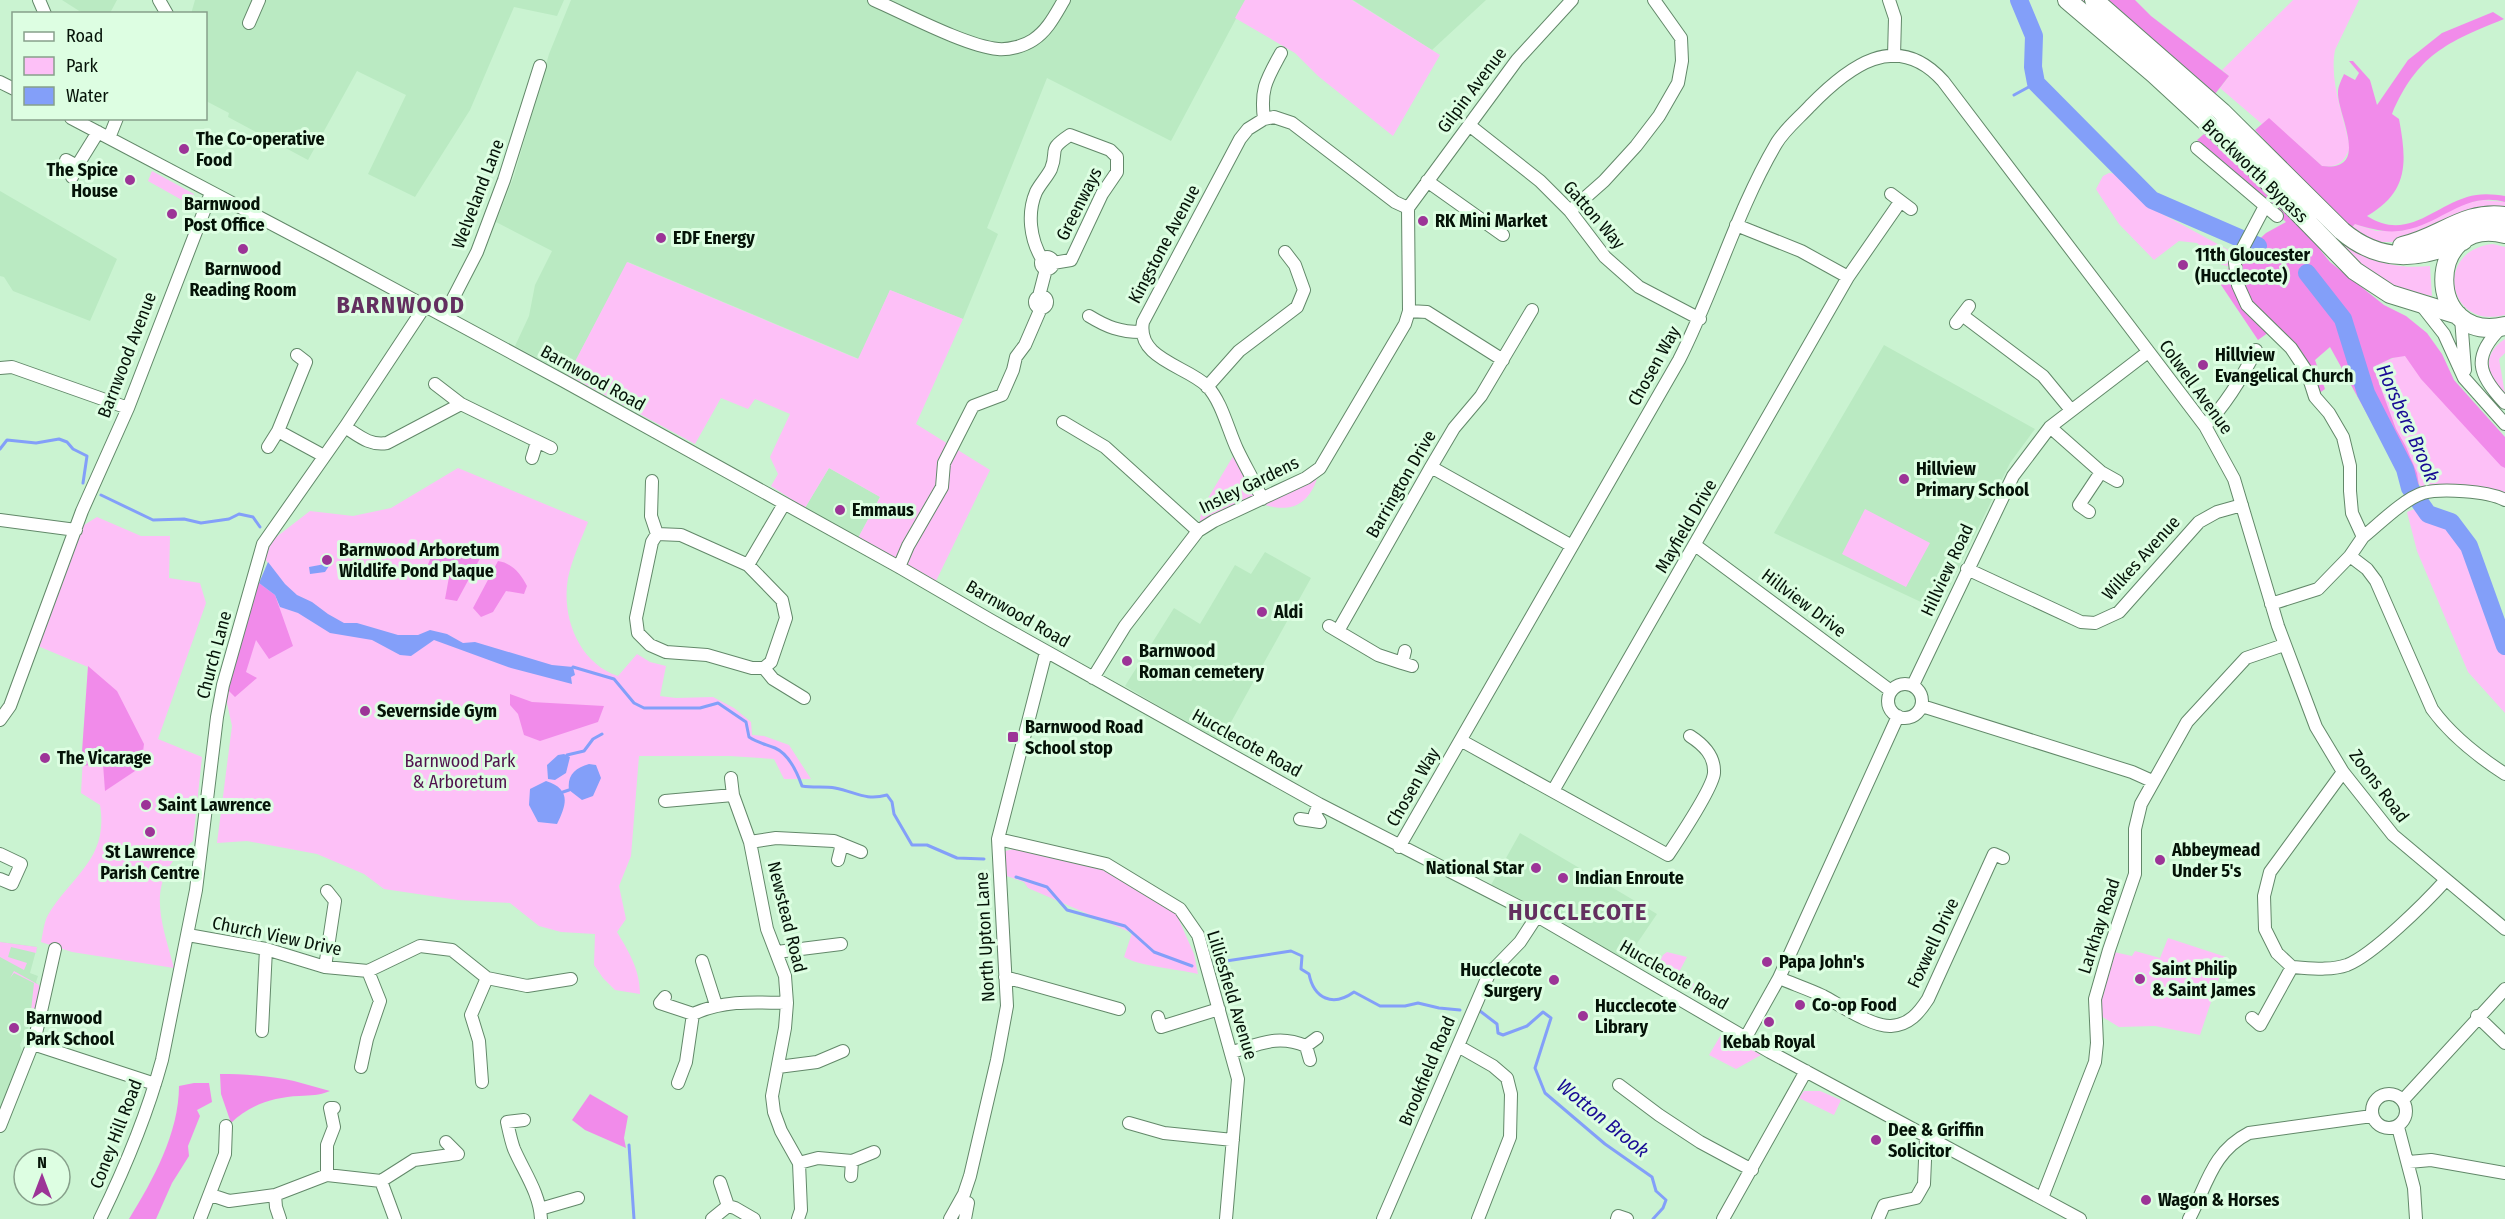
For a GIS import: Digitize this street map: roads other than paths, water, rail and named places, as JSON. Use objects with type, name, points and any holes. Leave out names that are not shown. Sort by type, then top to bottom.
[{"type":"highway","name":"Brockworth Bypass","points":[[2067,0],[2154,74],[2234,148],[2355,271],[2390,294],[2459,316],[2480,327],[2503,326]]},
{"type":"highway","name":"Brockworth Bypass","points":[[2094,0],[2222,112],[2342,231],[2364,247],[2379,253],[2406,255],[2442,250],[2480,233],[2505,234]]},
{"type":"highway","points":[[2364,247],[2403,246],[2425,240],[2473,216],[2505,216]]},
{"type":"highway","points":[[2459,316],[2446,297],[2443,277],[2449,257],[2463,241]]},
{"type":"street","points":[[249,23],[259,0]]},
{"type":"street","points":[[874,0],[963,39],[998,49],[1014,48],[1032,41],[1044,31],[1064,0]]},
{"type":"street","points":[[1570,211],[1604,181],[1636,146],[1659,116],[1678,83],[1682,61],[1681,38],[1654,0]]},
{"type":"street","points":[[1889,0],[1895,18],[1894,56]]},
{"type":"street","name":"Gilpin Avenue","points":[[1408,208],[1468,124],[1564,3]]},
{"type":"street","points":[[1281,53],[1264,85],[1262,98],[1264,118],[1274,117],[1292,123],[1395,202],[1408,208]]},
{"type":"street","name":"Chosen Way","points":[[1399,847],[1679,360],[1700,319],[1736,225],[1778,141],[1843,75],[1870,58],[1894,56],[1919,60],[1930,66],[1992,145]]},
{"type":"street","name":"Welveland Lane","points":[[444,316],[477,252],[518,138],[535,81],[535,67]]},
{"type":"street","name":"Kingstone Avenue","points":[[1208,387],[1161,358],[1150,348],[1141,332],[1143,322],[1240,139],[1248,129],[1264,118]]},
{"type":"street","name":"Barnwood Road","points":[[75,120],[444,316],[899,567],[1093,678]]},
{"type":"street","points":[[66,160],[74,171],[115,120]]},
{"type":"street","name":"Gatton Way","points":[[1468,124],[1540,181],[1570,211],[1605,257],[1639,287],[1700,319]]},
{"type":"street","name":"Greenways","points":[[1070,135],[1110,150],[1117,157],[1117,172],[1102,194],[1071,260],[1047,264],[1036,249],[1030,213],[1037,189],[1045,182],[1052,165],[1053,150],[1058,142],[1070,135]]},
{"type":"street","name":"Colwell Avenue","points":[[1992,145],[2013,165],[2148,352],[2205,426],[2229,468],[2242,504],[2278,627]]},
{"type":"street","points":[[2197,148],[2277,216]]},
{"type":"street","points":[[1427,181],[1503,235]]},
{"type":"street","name":"Barnwood Avenue","points":[[0,720],[10,706],[76,530],[128,408],[211,193]]},
{"type":"street","name":"Mayfield Drive","points":[[1553,791],[1848,277],[1901,202]]},
{"type":"street","points":[[2265,206],[2235,263],[2238,285],[2247,305],[2291,348],[2307,372],[2315,397],[2329,412],[2343,437],[2350,466],[2352,513],[2363,537]]},
{"type":"street","name":"Insley Gardens","points":[[1093,678],[1125,626],[1198,531],[1214,520],[1306,478],[1320,468],[1401,332],[1409,311],[1408,208]]},
{"type":"street","points":[[1736,225],[1801,251],[1848,277]]},
{"type":"street","points":[[1262,499],[1208,387],[1239,351],[1297,307],[1304,290],[1295,265],[1285,252]]},
{"type":"street","points":[[899,567],[908,546],[942,487],[944,463],[974,406],[1002,395],[1016,357],[1025,345],[1040,302],[1047,264]]},
{"type":"street","points":[[2421,304],[2444,334],[2464,378],[2505,424]]},
{"type":"street","name":"Church Lane","points":[[162,1060],[188,935],[217,717],[226,674],[263,544],[345,427],[425,306]]},
{"type":"street","name":"Barrington Drive","points":[[1406,660],[1378,655],[1333,629],[1454,428],[1481,396],[1532,310]]},
{"type":"street","points":[[1409,311],[1427,312],[1503,360]]},
{"type":"street","points":[[1962,315],[2043,375],[2071,410]]},
{"type":"street","points":[[1089,316],[1111,328],[1126,332],[1141,332]]},
{"type":"street","points":[[2459,316],[2464,363],[2472,388]]},
{"type":"street","points":[[2503,326],[2486,344],[2481,365],[2485,381],[2505,403]]},
{"type":"street","points":[[2205,426],[2221,410],[2256,350]]},
{"type":"street","name":"Hillview Road","points":[[1913,685],[2013,476],[2050,427],[2148,352]]},
{"type":"street","points":[[268,447],[278,431],[306,362],[297,355]]},
{"type":"street","points":[[0,368],[12,367],[128,408]]},
{"type":"street","points":[[435,384],[461,404],[552,448]]},
{"type":"street","points":[[345,427],[364,440],[377,445],[387,443],[461,404]]},
{"type":"street","points":[[1063,422],[1105,447],[1198,531]]},
{"type":"street","points":[[2050,427],[2102,472],[2117,481]]},
{"type":"street","points":[[278,431],[324,456]]},
{"type":"street","points":[[532,458],[537,442]]},
{"type":"street","points":[[1431,467],[1572,546]]},
{"type":"street","points":[[2080,505],[2102,472]]},
{"type":"street","points":[[652,481],[651,516],[657,534]]},
{"type":"street","points":[[2271,604],[2318,589],[2350,556],[2363,537],[2406,503],[2423,493],[2470,491],[2497,496],[2505,500]]},
{"type":"street","points":[[748,565],[784,504]]},
{"type":"street","name":"Wilkes Avenue","points":[[1967,569],[2081,622],[2095,623],[2119,612],[2199,522],[2217,512],[2242,504]]},
{"type":"street","points":[[0,520],[76,530]]},
{"type":"street","points":[[657,534],[681,535],[748,565],[782,600],[786,618],[771,662],[764,668],[752,668],[707,655],[666,652],[650,645],[638,633],[636,618],[652,542],[657,534]]},
{"type":"street","name":"Hillview Drive","points":[[1695,545],[1891,691]]},
{"type":"street","points":[[2350,556],[2367,569],[2376,581],[2428,711],[2488,763],[2505,774]]},
{"type":"street","name":"Zoons Road","points":[[2278,627],[2316,727],[2343,772],[2393,835],[2445,881],[2505,929]]},
{"type":"street","name":"Larkhay Road","points":[[2042,1198],[2096,1062],[2095,999],[2135,874],[2135,829],[2141,804],[2187,722],[2246,658],[2284,645]]},
{"type":"street","name":"North Upton Lane","points":[[950,1219],[964,1194],[970,1176],[1007,1006],[998,839],[1046,651]]},
{"type":"street","points":[[764,668],[773,679],[804,698]]},
{"type":"street","name":"Hucclecote Road","points":[[1093,678],[1399,847],[1537,916],[1746,1038],[2080,1219]]},
{"type":"street","points":[[1903,683],[1913,685],[1922,696],[1922,706],[1912,716],[1898,716],[1889,705],[1891,691],[1903,683]]},
{"type":"street","points":[[1922,706],[2133,772],[2152,781]]},
{"type":"street","points":[[1746,1038],[1779,978],[1898,716]]},
{"type":"street","points":[[1462,741],[1668,855],[1712,779],[1713,762],[1705,740],[1690,736]]},
{"type":"street","points":[[2343,772],[2270,872],[2264,896],[2265,929],[2277,952],[2292,967],[2329,969],[2349,964],[2423,906],[2445,881]]},
{"type":"street","name":"Newstead Road","points":[[731,778],[733,795],[750,842],[767,929],[785,976],[787,1003],[785,1028],[772,1096],[774,1112],[799,1163],[801,1210],[798,1219]]},
{"type":"street","points":[[665,801],[733,795]]},
{"type":"street","points":[[1300,819],[1320,822],[1315,814],[1319,804]]},
{"type":"street","points":[[750,842],[776,838],[834,841],[861,852]]},
{"type":"street","name":"Lilliesfield Avenue","points":[[998,839],[1106,864],[1180,909],[1198,934],[1238,1079],[1226,1219]]},
{"type":"street","points":[[838,860],[842,844]]},
{"type":"street","points":[[0,854],[21,864],[12,884],[0,879]]},
{"type":"street","name":"Foxwell Drive","points":[[1779,978],[1821,995],[1879,1024],[1891,1026],[1910,1020],[1928,999],[1995,854]]},
{"type":"street","points":[[325,967],[335,901],[327,891]]},
{"type":"street","name":"Brookfield Road","points":[[1383,1219],[1489,974],[1520,942],[1537,916]]},
{"type":"street","name":"Church View Drive","points":[[188,935],[266,949],[325,967],[368,971]]},
{"type":"street","points":[[362,1067],[367,1039],[380,1001],[368,971],[420,946],[452,950],[487,978],[527,986],[571,979]]},
{"type":"street","points":[[777,952],[835,947]]},
{"type":"street","points":[[0,1126],[33,1044],[55,949]]},
{"type":"street","points":[[262,1031],[266,949]]},
{"type":"street","points":[[702,961],[717,1005]]},
{"type":"street","points":[[2261,1025],[2292,967]]},
{"type":"street","points":[[1005,977],[1119,1009]]},
{"type":"street","points":[[482,1082],[479,1041],[471,1015],[487,978]]},
{"type":"street","points":[[2403,1100],[2477,1016],[2505,989]]},
{"type":"street","points":[[651,993],[660,1002],[693,1014],[717,1005],[739,1001],[787,1003]]},
{"type":"street","points":[[1161,1027],[1219,1009]]},
{"type":"street","points":[[678,1083],[686,1062],[693,1014]]},
{"type":"street","points":[[2477,1016],[2505,1043]]},
{"type":"street","points":[[1306,1046],[1317,1038]]},
{"type":"street","points":[[1232,1052],[1271,1040],[1284,1039],[1306,1046]]},
{"type":"street","points":[[33,1044],[155,1084]]},
{"type":"street","points":[[1306,1046],[1310,1060]]},
{"type":"street","points":[[1458,1046],[1493,1066],[1507,1078],[1511,1094],[1510,1137],[1478,1219]]},
{"type":"street","points":[[778,1067],[817,1062],[843,1051]]},
{"type":"street","name":"Coney Hill Road","points":[[100,1219],[124,1169],[162,1060]]},
{"type":"street","points":[[1723,1219],[1806,1071]]},
{"type":"street","points":[[1626,1086],[1659,1115],[1700,1142],[1752,1170]]},
{"type":"street","points":[[2392,1094],[2403,1100],[2407,1114],[2398,1127],[2383,1127],[2372,1116],[2373,1104],[2383,1095],[2392,1094]]},
{"type":"street","points":[[327,1175],[327,1145],[334,1127],[330,1108],[334,1108]]},
{"type":"street","points":[[2189,1219],[2218,1157],[2233,1141],[2249,1133],[2372,1116]]},
{"type":"street","points":[[524,1120],[507,1122],[514,1148],[526,1171],[541,1214],[578,1199]]},
{"type":"street","points":[[1129,1123],[1164,1133],[1233,1140]]},
{"type":"street","points":[[200,1219],[225,1154],[226,1126]]},
{"type":"street","points":[[2398,1127],[2409,1162],[2416,1219]]},
{"type":"street","points":[[1878,1219],[1884,1205],[1916,1198],[1924,1184],[1926,1136]]},
{"type":"street","points":[[211,1195],[229,1200],[275,1195],[327,1175],[381,1181],[414,1160],[458,1154],[446,1142]]},
{"type":"street","points":[[799,1163],[818,1158],[852,1161],[874,1152]]},
{"type":"street","points":[[2409,1162],[2431,1160],[2505,1173]]},
{"type":"street","points":[[851,1176],[852,1161]]},
{"type":"street","points":[[381,1181],[395,1219]]},
{"type":"street","points":[[720,1182],[728,1206]]},
{"type":"street","points":[[275,1195],[280,1219]]},
{"type":"street","points":[[965,1219],[968,1203]]},
{"type":"street","points":[[712,1219],[728,1206]]},
{"type":"street","points":[[728,1206],[754,1219]]},
{"type":"street","points":[[1617,1219],[1618,1215],[1627,1218]]},
{"type":"water","points":[[268,562],[297,595],[344,623],[357,623],[398,635],[418,635],[430,630],[447,634],[463,643],[475,642],[552,665],[573,667],[575,675],[571,677],[572,684],[511,668],[434,640],[411,656],[400,655],[372,640],[330,633],[298,613],[280,607],[275,595],[259,583]]},
{"type":"water","points":[[325,564],[329,566],[325,572],[310,574],[309,567]]},
{"type":"water","points":[[564,754],[570,757],[566,773],[555,780],[548,779],[547,765],[558,755]]},
{"type":"water","points":[[589,764],[596,765],[601,778],[593,796],[582,800],[569,790],[569,780],[576,770]]},
{"type":"water","points":[[546,781],[560,788],[565,798],[557,824],[538,822],[529,805],[530,789]]},
{"type":"waterway","name":"Horsbere Brook","points":[[2019,0],[2034,36],[2033,67],[2036,83],[2152,200],[2258,246]]},
{"type":"waterway","points":[[2014,95],[2036,83]]},
{"type":"waterway","name":"Horsbere Brook","points":[[2307,273],[2343,319],[2366,393],[2405,469],[2410,488],[2428,514],[2451,522],[2469,546],[2505,646]]},
{"type":"waterway","name":"Wotton Brook","points":[[0,449],[7,440],[36,443],[59,439],[67,442],[73,449],[87,456],[83,483]]},
{"type":"waterway","name":"Wotton Brook","points":[[101,495],[153,520],[184,519],[201,523],[229,519],[239,514],[253,517],[260,527]]},
{"type":"waterway","name":"Wotton Brook","points":[[573,667],[614,679],[634,703],[644,708],[700,708],[718,703],[746,722],[749,737],[784,754],[795,769],[802,786],[835,788],[873,797],[887,795],[892,802],[894,814],[912,845],[927,845],[957,858],[984,859]]},
{"type":"waterway","points":[[567,755],[584,751],[593,739],[602,734]]},
{"type":"waterway","points":[[563,792],[569,790]]},
{"type":"waterway","name":"Wotton Brook","points":[[1016,877],[1047,887],[1067,910],[1125,926],[1154,952],[1192,966]]},
{"type":"waterway","name":"Wotton Brook","points":[[1213,963],[1291,951],[1302,956],[1301,969],[1309,974],[1315,989],[1326,998],[1339,999],[1354,992],[1380,1006],[1405,1006],[1418,1003],[1460,1010]]},
{"type":"waterway","name":"Wotton Brook","points":[[1480,1011],[1497,1024],[1498,1033],[1503,1035],[1527,1026],[1543,1012],[1551,1018],[1535,1068],[1545,1093],[1605,1144],[1652,1177],[1656,1191],[1666,1200],[1663,1208],[1653,1219]]},
{"type":"waterway","points":[[629,1145],[634,1219]]},
{"type":"place","name":"The Co-operative Food","points":[[184,149]]},
{"type":"place","name":"The Spice House","points":[[130,180]]},
{"type":"place","name":"Barnwood Post Office","points":[[172,214]]},
{"type":"place","name":"RK Mini Market","points":[[1423,221]]},
{"type":"place","name":"EDF Energy","points":[[661,238]]},
{"type":"place","name":"Barnwood Reading Room","points":[[243,249]]},
{"type":"place","name":"11th Gloucester (Hucclecote)","points":[[2183,265]]},
{"type":"place","name":"Hillview Evangelical Church","points":[[2203,365]]},
{"type":"place","name":"Hillview Primary School","points":[[1904,479]]},
{"type":"place","name":"Emmaus","points":[[840,510]]},
{"type":"place","name":"Barnwood Arboretum Wildlife Pond Plaque","points":[[327,560]]},
{"type":"place","name":"Aldi","points":[[1262,612]]},
{"type":"place","name":"Barnwood Roman cemetery","points":[[1127,661]]},
{"type":"place","name":"Severnside Gym","points":[[365,711]]},
{"type":"place","name":"Barnwood Road School stop","points":[[1013,737]]},
{"type":"place","name":"The Vicarage","points":[[45,758]]},
{"type":"place","name":"Saint Lawrence","points":[[146,805]]},
{"type":"place","name":"St Lawrence Parish Centre","points":[[150,832]]},
{"type":"place","name":"Abbeymead Under 5's","points":[[2160,860]]},
{"type":"place","name":"National Star","points":[[1536,868]]},
{"type":"place","name":"Indian Enroute","points":[[1563,878]]},
{"type":"place","name":"Papa John's","points":[[1767,962]]},
{"type":"place","name":"Saint Philip & Saint James","points":[[2140,979]]},
{"type":"place","name":"Hucclecote Surgery","points":[[1554,980]]},
{"type":"place","name":"Co-op Food","points":[[1800,1005]]},
{"type":"place","name":"Hucclecote Library","points":[[1583,1016]]},
{"type":"place","name":"Kebab Royal","points":[[1769,1022]]},
{"type":"place","name":"Barnwood Park School","points":[[14,1028]]},
{"type":"place","name":"Dee & Griffin Solicitor","points":[[1876,1140]]},
{"type":"place","name":"Wagon & Horses","points":[[2146,1200]]},
{"type":"district","name":"BARNWOOD","points":[[401,305]]},
{"type":"district","name":"HUCCLECOTE","points":[[1578,912]]},
{"type":"park label","name":"Barnwood Park & Arboretum","points":[[460,771]]}]
